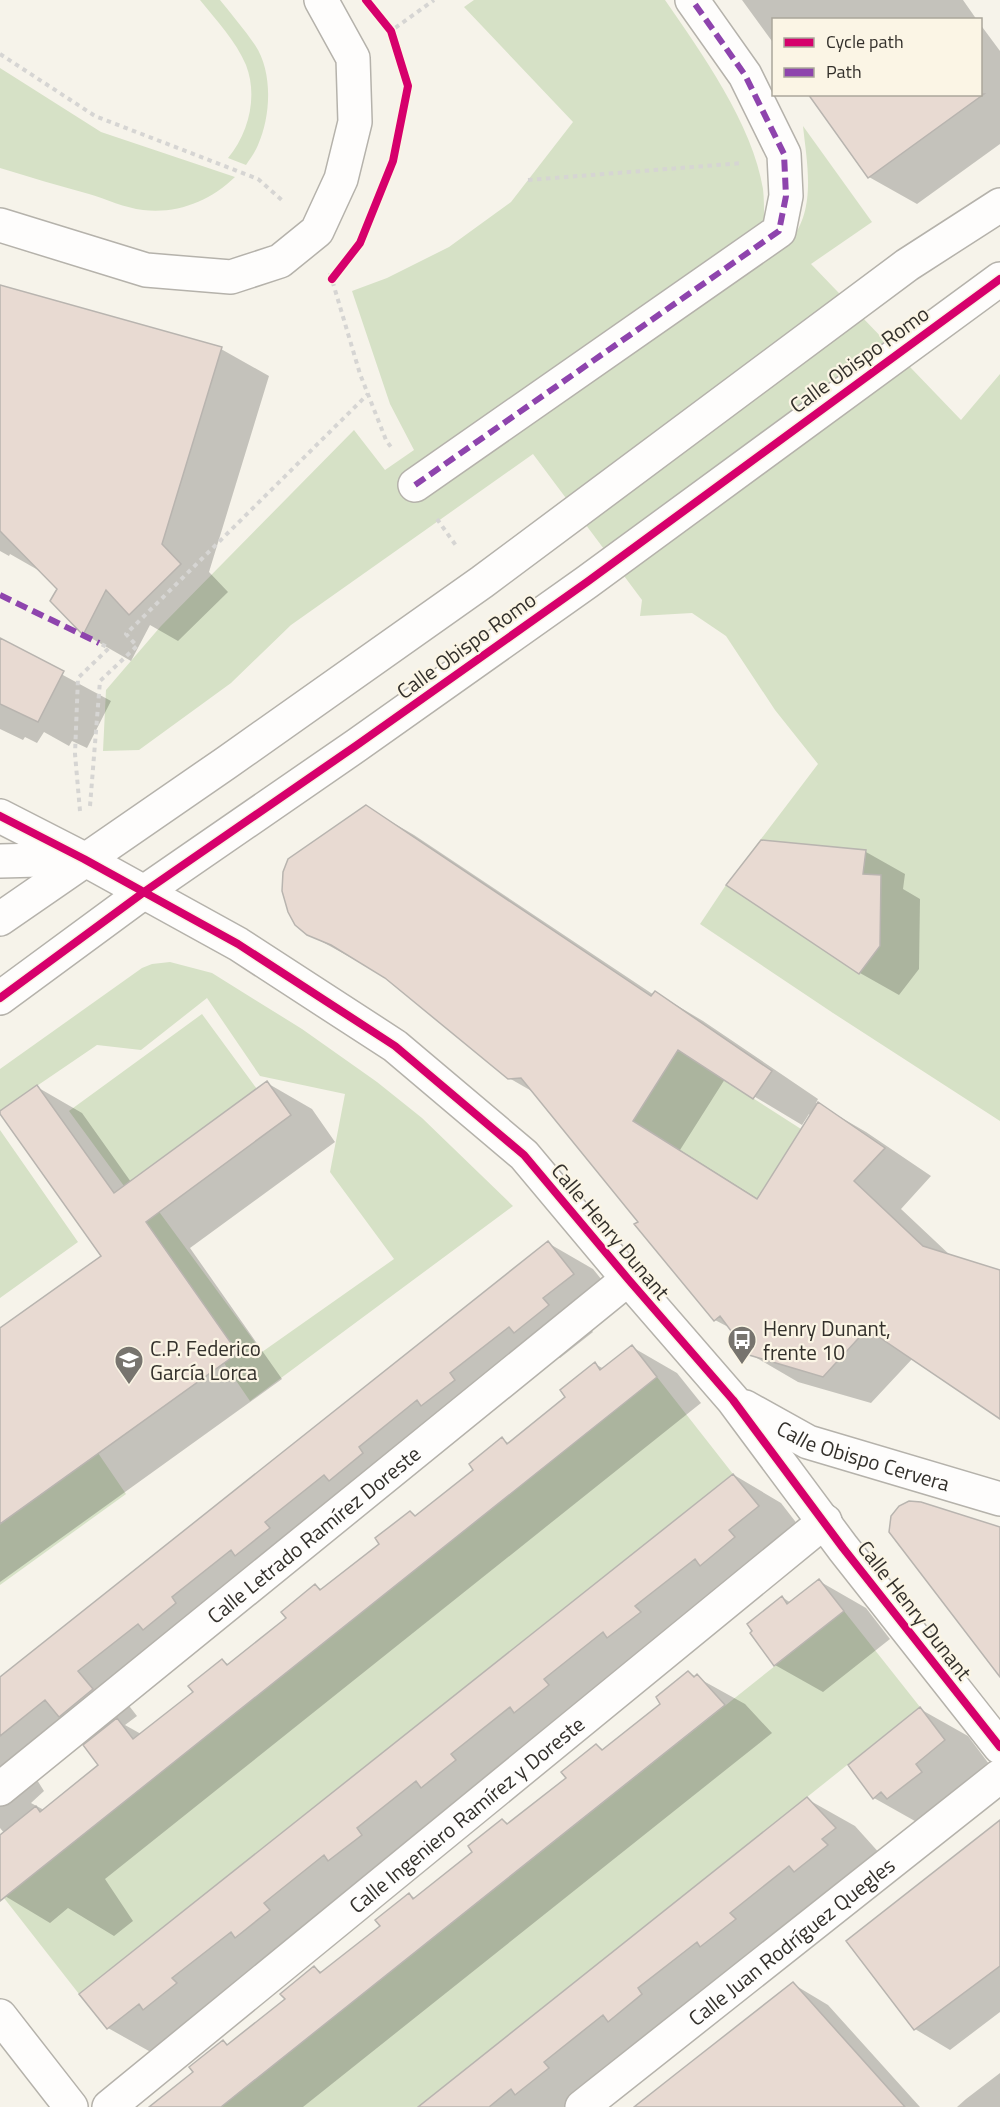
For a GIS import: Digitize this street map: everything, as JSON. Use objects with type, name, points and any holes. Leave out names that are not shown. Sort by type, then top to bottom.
[{"type":"street","points":[[0,225],[146,270],[231,277],[280,261],[317,231],[341,179],[355,122],[353,58],[321,0]]},
{"type":"street","points":[[415,485],[779,231],[786,196],[784,154],[745,75],[692,0]]},
{"type":"street","name":"Calle Obispo Romo","points":[[0,919],[236,756],[550,533],[907,265],[1000,205]]},
{"type":"street","name":"Calle Obispo Romo","points":[[0,998],[144,891],[348,752],[588,582],[1000,279]]},
{"type":"street","name":"Calle Henry Dunant","points":[[0,816],[144,891],[238,944],[395,1046],[524,1155],[628,1280],[733,1400],[850,1557],[1000,1748]]},
{"type":"street","points":[[0,861],[84,859]]},
{"type":"street","name":"Calle Letrado Ramírez Doreste","points":[[0,1789],[628,1280]]},
{"type":"street","name":"Calle Obispo Cervera","points":[[733,1400],[808,1442],[1000,1499]]},
{"type":"street","name":"Calle Ingeniero Ramírez y Doreste","points":[[109,2107],[825,1521]]},
{"type":"street","name":"Calle Juan Rodríguez Quegles","points":[[582,2107],[1000,1776]]},
{"type":"street","points":[[0,2016],[71,2107]]},
{"type":"path","points":[[353,58],[434,0]]},
{"type":"path","points":[[385,23],[391,30],[395,42]]},
{"type":"path","points":[[0,54],[95,116],[258,179],[317,231],[368,394],[126,634],[137,646],[100,681],[84,859]]},
{"type":"path","points":[[528,180],[756,162],[784,154]]},
{"type":"path","points":[[332,279],[339,270]]},
{"type":"path","points":[[84,859],[75,754],[78,678],[109,648],[99,643]]},
{"type":"green space","points":[[200,0],[220,0],[255,45],[265,68],[268,94],[266,121],[258,145],[246,165],[228,158],[246,126],[251,101],[250,77],[237,48]]},
{"type":"green space","points":[[474,0],[665,0],[724,90],[749,140],[763,189],[764,216],[789,242],[798,230],[804,216],[808,187],[803,126],[872,222],[811,264],[961,420],[1000,374],[1000,1121],[700,924],[726,885],[818,764],[775,710],[726,636],[692,613],[640,616],[642,600],[533,454],[291,625],[231,683],[139,750],[103,751],[106,690],[161,626],[354,430],[385,470],[414,450],[390,404],[352,291],[387,278],[449,247],[511,202],[573,122],[464,7]]},
{"type":"green space","points":[[0,68],[101,132],[235,177],[215,193],[193,204],[156,211],[129,207],[0,168]]},
{"type":"green space","points":[[170,962],[212,973],[302,1029],[377,1082],[422,1118],[513,1206],[250,1401],[224,1363],[238,1353],[167,1253],[127,1281],[149,1198],[262,1352],[394,1259],[330,1172],[345,1094],[260,1076],[207,998],[141,1050],[97,1045],[0,1111],[0,1069],[142,968],[152,964]]},
{"type":"green space","points":[[202,1014],[257,1089],[124,1186],[69,1111]]},
{"type":"green space","points":[[678,1050],[801,1129],[757,1199],[633,1121]]},
{"type":"green space","points":[[0,1130],[78,1242],[0,1298]]},
{"type":"green space","points":[[657,1377],[733,1474],[79,1994],[4,1898]]},
{"type":"green space","points":[[98,1453],[126,1494],[0,1585],[0,1524]]},
{"type":"green space","points":[[844,1611],[920,1707],[418,2107],[221,2107]]},
{"type":"building","points":[[809,96],[981,96],[868,178]]},
{"type":"building","points":[[0,285],[222,347],[162,544],[181,564],[129,615],[106,590],[83,635],[50,601],[57,589],[0,531]]},
{"type":"building","points":[[0,638],[64,671],[38,722],[0,704]]},
{"type":"building","points":[[366,805],[651,996],[655,991],[772,1071],[753,1099],[678,1050],[633,1121],[757,1199],[818,1102],[885,1148],[854,1181],[923,1246],[1000,1270],[1000,1419],[867,1329],[823,1377],[749,1355],[720,1316],[714,1321],[634,1224],[638,1222],[521,1078],[508,1079],[385,978],[331,945],[307,935],[295,925],[288,912],[282,891],[283,872],[288,859]]},
{"type":"building","points":[[761,840],[866,850],[863,874],[881,875],[880,946],[859,974],[726,885]]},
{"type":"building","points":[[267,1081],[291,1115],[146,1222],[238,1353],[0,1524],[0,1328],[101,1256],[0,1111],[37,1085],[114,1193]]},
{"type":"building","points":[[548,1241],[574,1274],[543,1298],[549,1305],[514,1333],[509,1327],[450,1373],[455,1380],[421,1406],[417,1400],[359,1447],[363,1453],[329,1481],[324,1475],[265,1522],[270,1528],[235,1556],[231,1550],[172,1597],[176,1603],[143,1630],[138,1624],[78,1671],[93,1689],[59,1717],[45,1700],[0,1736],[0,1677]]},
{"type":"building","points":[[632,1345],[657,1377],[0,1901],[0,1835],[36,1806],[40,1812],[98,1765],[83,1745],[117,1718],[133,1739],[193,1692],[188,1686],[222,1659],[227,1665],[286,1618],[281,1612],[315,1584],[320,1590],[379,1544],[375,1538],[410,1511],[415,1516],[473,1470],[469,1464],[502,1437],[507,1444],[565,1397],[560,1390],[595,1362],[600,1370]]},
{"type":"building","points":[[733,1474],[759,1506],[729,1530],[735,1537],[700,1566],[695,1559],[635,1606],[641,1612],[607,1638],[603,1632],[544,1679],[549,1685],[514,1713],[510,1707],[451,1754],[456,1760],[421,1788],[416,1781],[357,1828],[362,1835],[328,1861],[324,1855],[264,1903],[270,1910],[235,1938],[231,1932],[172,1978],[177,1983],[143,2010],[139,2004],[107,2029],[79,1994]]},
{"type":"building","points":[[909,1501],[921,1502],[1000,1527],[1000,1677],[889,1532],[891,1516],[899,1506]]},
{"type":"building","points":[[819,1579],[844,1611],[774,1666],[750,1633],[752,1631],[747,1624],[782,1596],[787,1604]]},
{"type":"building","points":[[688,1671],[694,1677],[697,1674],[725,1705],[221,2107],[149,2107],[193,2072],[189,2067],[223,2040],[227,2045],[285,1999],[280,1994],[314,1966],[320,1973],[380,1926],[375,1920],[409,1893],[413,1899],[472,1852],[468,1846],[502,1819],[507,1824],[566,1778],[561,1772],[596,1744],[602,1750],[660,1704],[656,1697]]},
{"type":"building","points":[[920,1707],[945,1740],[916,1764],[922,1772],[887,1799],[881,1792],[873,1799],[848,1765]]},
{"type":"building","points":[[807,1797],[836,1828],[822,1839],[828,1845],[794,1872],[789,1866],[730,1913],[736,1919],[700,1947],[697,1942],[638,1988],[642,1994],[608,2022],[603,2015],[544,2062],[549,2068],[515,2095],[511,2089],[489,2107],[418,2107]]},
{"type":"building","points":[[1000,1820],[1000,1966],[914,2030],[846,1941]]},
{"type":"building","points":[[793,1982],[905,2107],[634,2107],[677,2073]]},
{"type":"marked path","points":[[415,485],[779,231],[786,196],[784,154],[745,75],[692,0]]},
{"type":"marked path","points":[[0,595],[99,643]]},
{"type":"cycle path","points":[[332,279],[360,243],[393,161],[408,86],[391,31],[366,0]]},
{"type":"cycle path","points":[[0,998],[144,892],[587,582],[1000,279]]},
{"type":"cycle path","points":[[0,816],[84,859],[238,944],[395,1046],[524,1155],[733,1400],[843,1548],[1000,1747]]},
{"type":"place","name":"Henry Dunant, frente 10","points":[[742,1366]]},
{"type":"place","name":"C.P. Federico García Lorca","points":[[129,1386]]}]
